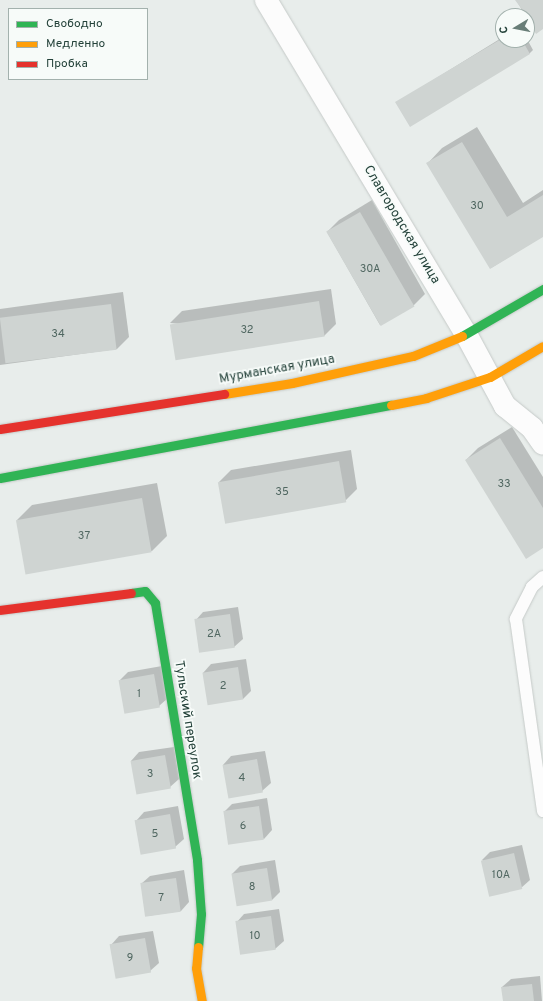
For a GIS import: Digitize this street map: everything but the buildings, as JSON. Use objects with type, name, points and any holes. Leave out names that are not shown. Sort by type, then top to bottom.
[{"type":"main road","name":"Мурманская улица","points":[[0,429],[292,383],[413,356],[466,334],[543,289]]},
{"type":"main road","points":[[0,478],[300,424],[426,398],[490,377],[543,346]]},
{"type":"main road","name":"Тульский переулок","points":[[0,610],[145,591],[155,603],[197,860],[201,914],[196,968],[202,1001]]},
{"type":"street","name":"Славгородская улица","points":[[266,0],[466,334],[506,406],[532,428],[543,444]]},
{"type":"lane","points":[[543,577],[532,587],[516,619],[543,811]]},
{"type":"traffic: fast","points":[[462,336],[543,289]]},
{"type":"traffic: fast","points":[[0,478],[391,405]]},
{"type":"traffic: fast","points":[[131,593],[145,591],[155,603],[197,860],[201,914],[198,947]]},
{"type":"traffic: slow","points":[[224,394],[292,383],[413,356],[462,336]]},
{"type":"traffic: slow","points":[[391,405],[426,398],[490,377],[543,346]]},
{"type":"traffic: slow","points":[[198,947],[196,968],[202,1001]]},
{"type":"traffic: jam","points":[[0,429],[224,394]]},
{"type":"traffic: jam","points":[[0,610],[131,593]]}]
